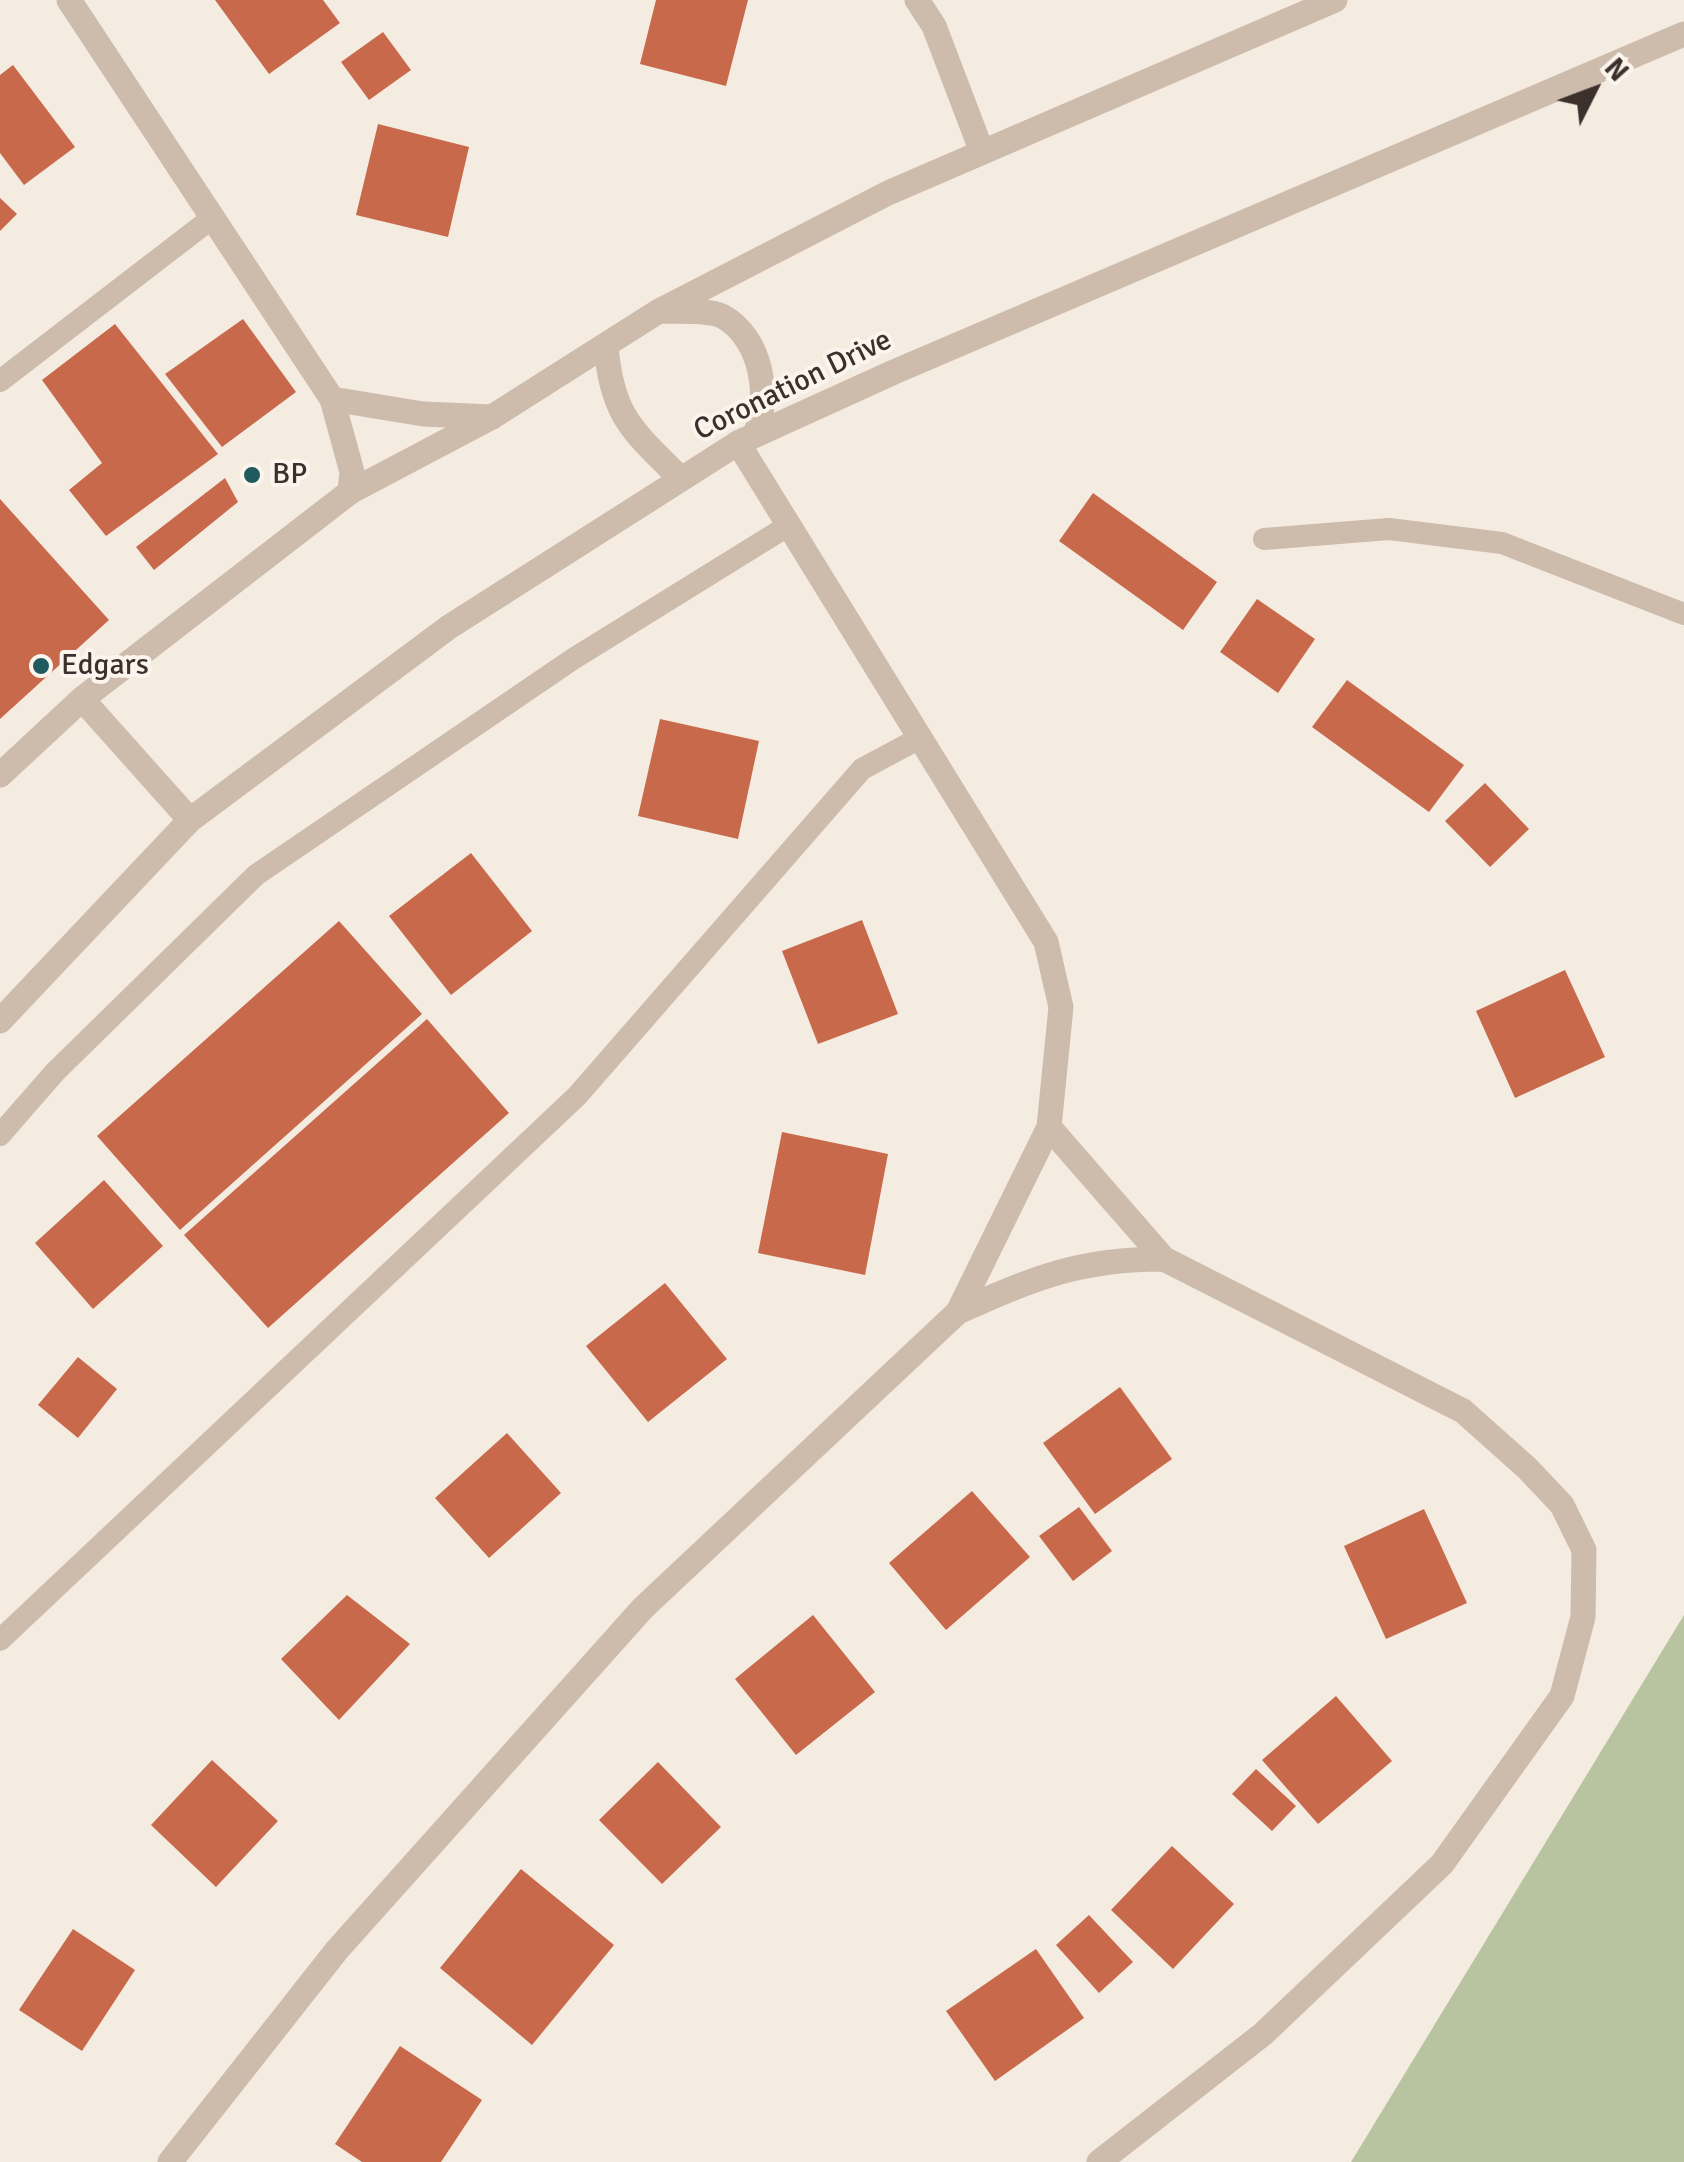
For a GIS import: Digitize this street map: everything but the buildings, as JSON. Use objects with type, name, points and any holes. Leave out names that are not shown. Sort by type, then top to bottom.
[{"type":"street","points":[[69,0],[332,399],[352,472],[350,492]]},
{"type":"street","points":[[917,0],[934,26],[982,152]]},
{"type":"street","points":[[0,776],[82,700],[350,492],[492,417],[658,311],[888,192],[1335,0]]},
{"type":"street","name":"Coronation Drive","points":[[0,1022],[190,820],[449,627],[746,440],[1684,34]]},
{"type":"street","points":[[658,311],[721,316],[750,343],[763,383],[761,422],[746,440],[786,527],[1046,942],[1062,1007],[1049,1127],[958,1312]]},
{"type":"street","points":[[606,346],[609,382],[623,420],[681,480]]},
{"type":"street","points":[[332,399],[423,414],[492,417]]},
{"type":"street","points":[[82,700],[190,820]]},
{"type":"street","points":[[1049,1127],[1164,1259],[1463,1411],[1528,1468],[1562,1506],[1584,1550],[1583,1617],[1562,1696],[1442,1864],[1263,2034],[1099,2162]]},
{"type":"street","points":[[170,2162],[337,1950],[643,1608],[958,1312],[1046,1272],[1114,1259],[1164,1259]]},
{"type":"lane","points":[[0,381],[212,218]]},
{"type":"lane","points":[[0,1135],[55,1072],[256,875],[572,658],[786,527]]},
{"type":"lane","points":[[1264,540],[1390,529],[1502,543],[1684,614]]},
{"type":"lane","points":[[0,1640],[577,1096],[862,770],[918,739]]},
{"type":"green space","points":[[1684,1615],[1684,2162],[1351,2162]]},
{"type":"place","name":"BP","points":[[252,475]]},
{"type":"place","name":"Edgars","points":[[41,666]]}]
